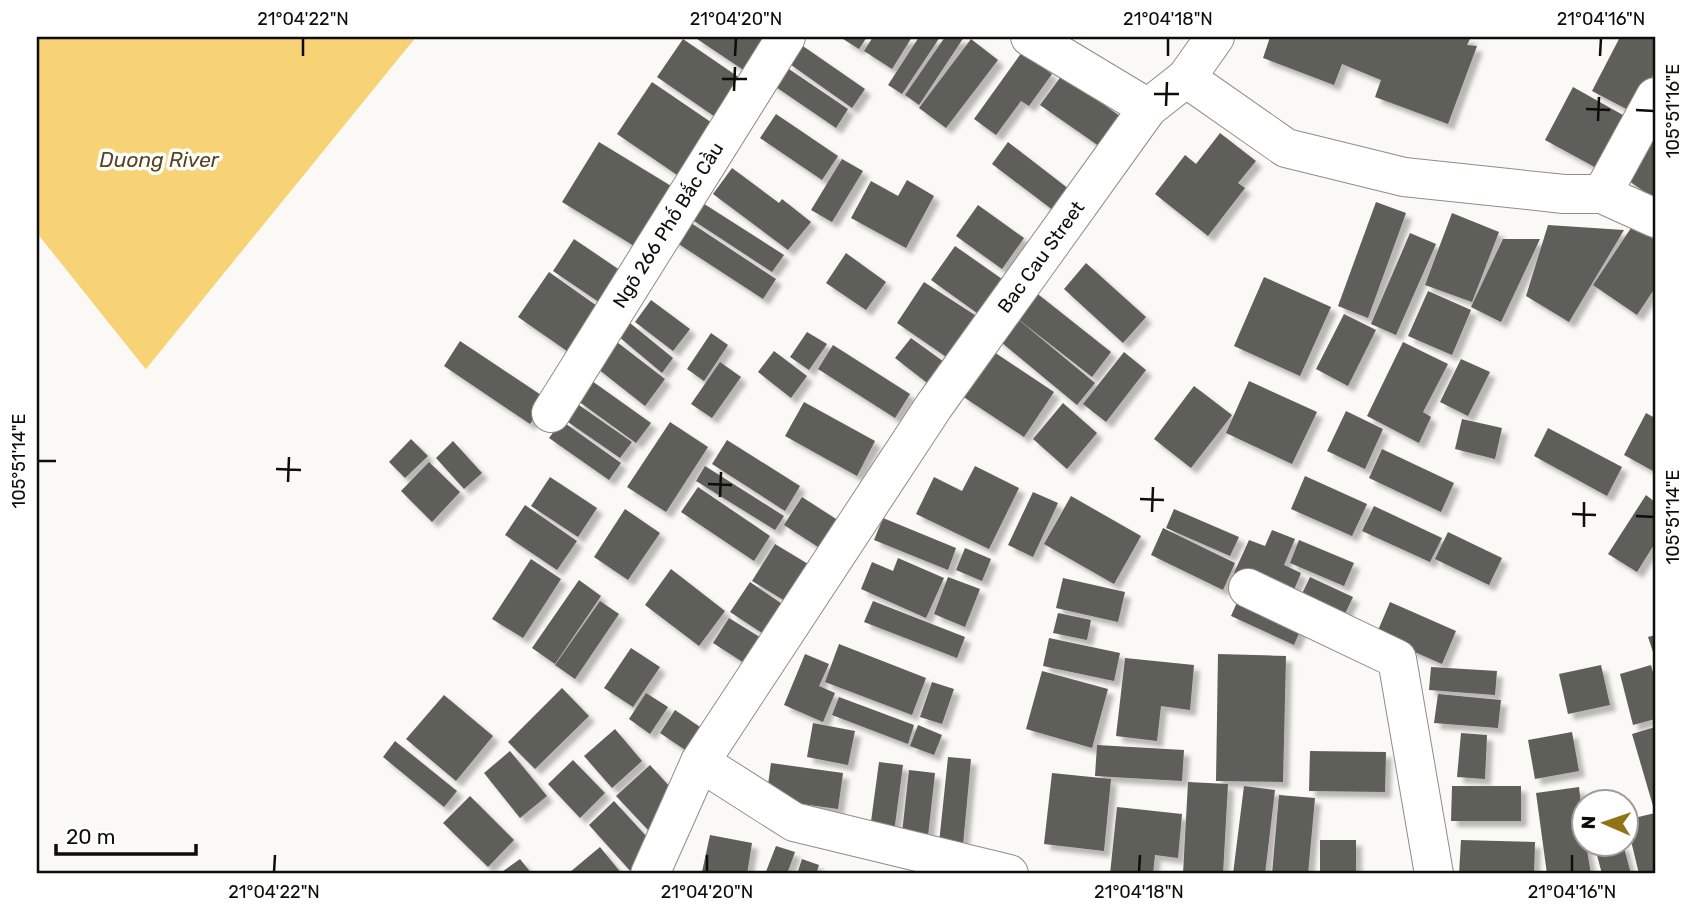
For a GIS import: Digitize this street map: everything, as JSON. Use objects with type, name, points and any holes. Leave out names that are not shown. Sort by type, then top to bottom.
[{"type":"street","name":"Ngõ 266 Phố Bắc Cầu","points":[[551,413],[786,37]]},
{"type":"street","points":[[1030,37],[1148,108]]},
{"type":"street","name":"Bac Cau Street","points":[[650,874],[700,762],[934,405],[1148,108],[1186,78],[1215,37]]},
{"type":"street","points":[[1186,78],[1286,148],[1404,177],[1564,194],[1602,194],[1655,218]]},
{"type":"street","points":[[1602,194],[1655,97]]},
{"type":"street","points":[[1248,588],[1397,659],[1433,874]]},
{"type":"street","points":[[700,762],[794,822],[1009,874]]},
{"type":"water","name":"Duong River","points":[[37,37],[416,37],[37,503]]},
{"type":"pier","points":[[37,233],[148,372],[37,507]]},
{"type":"building","points":[[694,37],[768,37],[745,71]]},
{"type":"building","points":[[867,37],[859,49],[843,39]]},
{"type":"building","points":[[873,37],[912,37],[892,69],[864,51]]},
{"type":"building","points":[[919,37],[940,37],[902,94],[888,85]]},
{"type":"building","points":[[945,37],[964,37],[919,105],[905,95]]},
{"type":"building","points":[[1270,37],[1471,37],[1467,45],[1477,46],[1448,124],[1375,97],[1381,80],[1342,64],[1334,85],[1263,58]]},
{"type":"building","points":[[1620,37],[1655,39],[1655,71],[1634,113],[1592,91]]},
{"type":"building","points":[[683,39],[750,85],[724,123],[657,77]]},
{"type":"building","points":[[971,39],[998,60],[946,128],[919,108]]},
{"type":"building","points":[[800,44],[865,89],[852,108],[787,62]]},
{"type":"building","points":[[1022,52],[1052,74],[1029,106],[1021,101],[996,135],[974,119]]},
{"type":"building","points":[[783,65],[848,109],[836,128],[770,83]]},
{"type":"building","points":[[1062,75],[1127,121],[1106,151],[1040,105]]},
{"type":"building","points":[[652,82],[721,129],[686,181],[617,134]]},
{"type":"building","points":[[1573,87],[1630,119],[1602,171],[1545,140]]},
{"type":"building","points":[[776,114],[838,156],[822,180],[760,138]]},
{"type":"building","points":[[1220,133],[1256,161],[1238,183],[1245,188],[1208,236],[1155,194],[1185,155],[1196,164]]},
{"type":"building","points":[[1655,134],[1655,199],[1626,179]]},
{"type":"building","points":[[599,142],[681,192],[644,252],[562,202]]},
{"type":"building","points":[[1008,142],[1078,196],[1062,217],[992,164]]},
{"type":"building","points":[[842,159],[863,171],[832,222],[811,210]]},
{"type":"building","points":[[732,168],[779,203],[782,199],[811,222],[788,250],[713,194]]},
{"type":"building","points":[[907,180],[934,196],[906,248],[851,218],[871,181],[898,196]]},
{"type":"building","points":[[698,200],[784,255],[772,272],[688,217]]},
{"type":"building","points":[[1376,202],[1406,213],[1368,318],[1338,306]]},
{"type":"building","points":[[978,205],[1024,238],[1002,269],[956,236]]},
{"type":"building","points":[[1452,213],[1499,232],[1472,302],[1425,285]]},
{"type":"building","points":[[685,219],[776,279],[763,299],[671,239]]},
{"type":"building","points":[[1548,225],[1624,230],[1569,322],[1526,296]]},
{"type":"building","points":[[1633,225],[1655,240],[1655,288],[1637,315],[1593,285]]},
{"type":"building","points":[[1410,233],[1436,244],[1396,335],[1371,324]]},
{"type":"building","points":[[574,239],[630,277],[609,309],[553,271]]},
{"type":"building","points":[[1503,239],[1540,239],[1501,322],[1471,307]]},
{"type":"building","points":[[955,246],[1002,279],[977,313],[931,280]]},
{"type":"building","points":[[846,253],[886,282],[866,310],[826,283]]},
{"type":"building","points":[[1086,263],[1146,317],[1123,343],[1064,289]]},
{"type":"building","points":[[549,272],[607,313],[577,358],[518,317]]},
{"type":"building","points":[[1264,277],[1331,307],[1300,376],[1234,346]]},
{"type":"building","points":[[924,282],[981,319],[958,365],[897,323]]},
{"type":"building","points":[[1034,291],[1111,352],[1092,377],[1014,316]]},
{"type":"building","points":[[1428,291],[1471,310],[1452,355],[1408,336]]},
{"type":"building","points":[[651,300],[690,329],[673,351],[635,322]]},
{"type":"building","points":[[1344,314],[1376,330],[1348,386],[1316,369]]},
{"type":"building","points":[[1014,316],[1095,383],[1077,405],[996,338]]},
{"type":"building","points":[[630,323],[673,358],[662,373],[618,336]]},
{"type":"building","points":[[807,332],[827,344],[809,370],[790,357]]},
{"type":"building","points":[[711,333],[728,345],[704,381],[687,369]]},
{"type":"building","points":[[911,338],[951,367],[935,389],[895,358]]},
{"type":"building","points":[[613,339],[665,379],[645,406],[593,365]]},
{"type":"building","points":[[460,341],[547,399],[530,424],[444,366]]},
{"type":"building","points":[[1403,342],[1448,364],[1423,412],[1431,417],[1419,443],[1367,416]]},
{"type":"building","points":[[833,345],[910,394],[895,418],[818,369]]},
{"type":"building","points":[[991,350],[1054,392],[1024,437],[962,396]]},
{"type":"building","points":[[774,351],[807,376],[791,398],[758,372]]},
{"type":"building","points":[[1124,352],[1146,370],[1106,422],[1083,404]]},
{"type":"building","points":[[1461,359],[1490,372],[1468,416],[1440,402]]},
{"type":"building","points":[[720,362],[741,377],[712,418],[691,404]]},
{"type":"building","points":[[592,381],[651,423],[636,443],[578,401]]},
{"type":"building","points":[[1249,381],[1317,412],[1292,464],[1226,433]]},
{"type":"building","points":[[1194,386],[1232,415],[1191,468],[1154,439]]},
{"type":"building","points":[[804,402],[875,441],[857,476],[785,436]]},
{"type":"building","points":[[576,403],[632,442],[620,458],[565,420]]},
{"type":"building","points":[[1063,403],[1097,433],[1067,469],[1033,439]]},
{"type":"building","points":[[1346,411],[1383,429],[1365,469],[1327,451]]},
{"type":"building","points":[[1646,413],[1655,418],[1655,472],[1624,455]]},
{"type":"building","points":[[1462,419],[1502,428],[1495,459],[1455,449]]},
{"type":"building","points":[[562,421],[621,463],[609,480],[549,438]]},
{"type":"building","points":[[670,422],[708,447],[666,512],[627,487]]},
{"type":"building","points":[[1548,428],[1622,467],[1607,496],[1534,456]]},
{"type":"building","points":[[411,439],[428,456],[405,478],[389,462]]},
{"type":"building","points":[[727,440],[800,486],[785,511],[712,464]]},
{"type":"building","points":[[453,441],[482,473],[464,489],[436,458]]},
{"type":"building","points":[[1382,449],[1454,483],[1441,512],[1369,478]]},
{"type":"building","points":[[429,462],[460,492],[432,522],[401,491]]},
{"type":"building","points":[[705,466],[784,516],[775,530],[696,481]]},
{"type":"building","points":[[975,466],[1019,488],[989,549],[916,514],[934,477],[962,491]]},
{"type":"building","points":[[1305,476],[1367,504],[1352,536],[1291,509]]},
{"type":"building","points":[[550,477],[597,508],[578,537],[531,506]]},
{"type":"building","points":[[698,487],[770,536],[754,561],[681,512]]},
{"type":"building","points":[[1033,492],[1058,503],[1033,557],[1008,545]]},
{"type":"building","points":[[1646,495],[1655,502],[1655,543],[1637,572],[1608,554]]},
{"type":"building","points":[[1071,496],[1141,536],[1114,584],[1044,544]]},
{"type":"building","points":[[802,497],[850,528],[832,556],[784,525]]},
{"type":"building","points":[[525,505],[577,541],[557,570],[505,535]]},
{"type":"building","points":[[1374,506],[1442,538],[1430,562],[1362,531]]},
{"type":"building","points":[[625,509],[660,533],[628,580],[594,557]]},
{"type":"building","points":[[1174,509],[1239,537],[1230,556],[1166,528]]},
{"type":"building","points":[[883,518],[956,548],[948,570],[874,540]]},
{"type":"building","points":[[1163,528],[1235,563],[1223,590],[1151,555]]},
{"type":"building","points":[[1272,530],[1295,539],[1284,565],[1301,573],[1291,597],[1234,573],[1249,540],[1265,546]]},
{"type":"building","points":[[1448,532],[1502,558],[1489,585],[1435,559]]},
{"type":"building","points":[[1299,540],[1354,563],[1344,586],[1290,563]]},
{"type":"building","points":[[775,544],[818,570],[795,607],[752,581]]},
{"type":"building","points":[[965,548],[991,559],[982,581],[956,570]]},
{"type":"building","points":[[898,558],[944,578],[926,618],[861,589],[872,562],[893,571]]},
{"type":"building","points":[[531,559],[561,579],[523,638],[492,619]]},
{"type":"building","points":[[671,569],[725,611],[699,646],[645,605]]},
{"type":"building","points":[[948,577],[980,589],[965,627],[934,614]]},
{"type":"building","points":[[1310,577],[1353,597],[1341,622],[1298,602]]},
{"type":"building","points":[[1063,578],[1125,592],[1118,622],[1056,608]]},
{"type":"building","points":[[579,580],[601,596],[555,664],[532,648]]},
{"type":"building","points":[[750,582],[794,612],[774,641],[730,612]]},
{"type":"building","points":[[1242,591],[1305,619],[1294,645],[1231,616]]},
{"type":"building","points":[[600,601],[619,614],[575,679],[555,665]]},
{"type":"building","points":[[873,601],[965,637],[957,658],[864,622]]},
{"type":"building","points":[[1390,602],[1456,631],[1442,664],[1376,635]]},
{"type":"building","points":[[1058,613],[1091,620],[1087,640],[1053,633]]},
{"type":"building","points":[[729,618],[771,644],[755,670],[713,643]]},
{"type":"building","points":[[1655,635],[1655,658],[1648,637]]},
{"type":"building","points":[[1049,638],[1120,653],[1114,681],[1043,666]]},
{"type":"building","points":[[839,644],[926,678],[912,715],[825,682]]},
{"type":"building","points":[[631,648],[660,667],[633,707],[604,688]]},
{"type":"building","points":[[805,654],[829,664],[819,686],[835,693],[823,722],[784,705]]},
{"type":"building","points":[[1218,654],[1286,656],[1283,782],[1216,781]]},
{"type":"building","points":[[1125,658],[1194,665],[1190,710],[1161,706],[1157,741],[1116,736]]},
{"type":"building","points":[[1601,665],[1610,705],[1568,714],[1559,674]]},
{"type":"building","points":[[1651,665],[1655,680],[1655,719],[1633,725],[1620,674]]},
{"type":"building","points":[[1431,667],[1497,671],[1495,695],[1429,690]]},
{"type":"building","points":[[1042,671],[1108,689],[1092,748],[1026,729]]},
{"type":"building","points":[[932,682],[954,689],[942,724],[920,717]]},
{"type":"building","points":[[562,688],[589,716],[535,769],[508,742]]},
{"type":"building","points":[[646,693],[668,707],[650,734],[629,719]]},
{"type":"building","points":[[1438,694],[1501,700],[1498,728],[1434,723]]},
{"type":"building","points":[[444,695],[493,736],[456,781],[406,739]]},
{"type":"building","points":[[839,697],[914,725],[908,744],[832,715]]},
{"type":"building","points":[[675,710],[709,733],[694,756],[660,733]]},
{"type":"building","points":[[813,723],[855,731],[848,765],[807,757]]},
{"type":"building","points":[[918,725],[942,735],[934,755],[910,746]]},
{"type":"building","points":[[1655,727],[1655,805],[1653,806],[1632,734]]},
{"type":"building","points":[[615,729],[642,761],[612,788],[584,756]]},
{"type":"building","points":[[1572,732],[1579,771],[1535,779],[1528,740]]},
{"type":"building","points":[[1461,733],[1487,735],[1485,779],[1457,777]]},
{"type":"building","points":[[395,741],[457,791],[444,807],[383,757]]},
{"type":"building","points":[[1097,745],[1184,750],[1182,781],[1095,776]]},
{"type":"building","points":[[510,751],[547,796],[520,818],[484,773]]},
{"type":"building","points":[[1310,751],[1386,752],[1385,792],[1309,791]]},
{"type":"building","points":[[948,757],[971,759],[963,845],[939,843]]},
{"type":"building","points":[[573,760],[605,793],[580,818],[548,784]]},
{"type":"building","points":[[879,762],[903,765],[894,832],[870,829]]},
{"type":"building","points":[[771,763],[843,773],[838,809],[766,799]]},
{"type":"building","points":[[650,765],[681,799],[648,830],[616,796]]},
{"type":"building","points":[[909,770],[935,773],[928,836],[902,833]]},
{"type":"building","points":[[1052,773],[1111,779],[1104,851],[1044,844]]},
{"type":"building","points":[[1188,782],[1228,784],[1223,874],[1183,874]]},
{"type":"building","points":[[1244,786],[1275,790],[1265,874],[1233,874]]},
{"type":"building","points":[[1452,786],[1521,786],[1521,821],[1451,821]]},
{"type":"building","points":[[1570,788],[1570,858],[1588,858],[1591,874],[1547,874],[1536,793]]},
{"type":"building","points":[[1279,795],[1315,798],[1308,874],[1272,874]]},
{"type":"building","points":[[470,796],[514,840],[488,867],[443,823]]},
{"type":"building","points":[[614,801],[659,850],[633,874],[589,825]]},
{"type":"building","points":[[1117,807],[1182,814],[1178,858],[1155,855],[1153,874],[1110,874]]},
{"type":"building","points":[[1655,813],[1655,874],[1639,874],[1635,858],[1640,858],[1640,817]]},
{"type":"building","points":[[710,835],[752,843],[747,874],[702,872]]},
{"type":"building","points":[[1320,840],[1356,840],[1356,874],[1320,874]]},
{"type":"building","points":[[1461,840],[1535,842],[1534,874],[1459,874]]},
{"type":"building","points":[[776,846],[795,852],[787,874],[765,874]]},
{"type":"building","points":[[600,847],[622,874],[570,872]]},
{"type":"building","points":[[1598,858],[1627,858],[1631,874],[1602,874]]},
{"type":"building","points":[[520,859],[532,874],[499,874]]},
{"type":"building","points":[[802,859],[819,865],[816,874],[797,874]]}]
